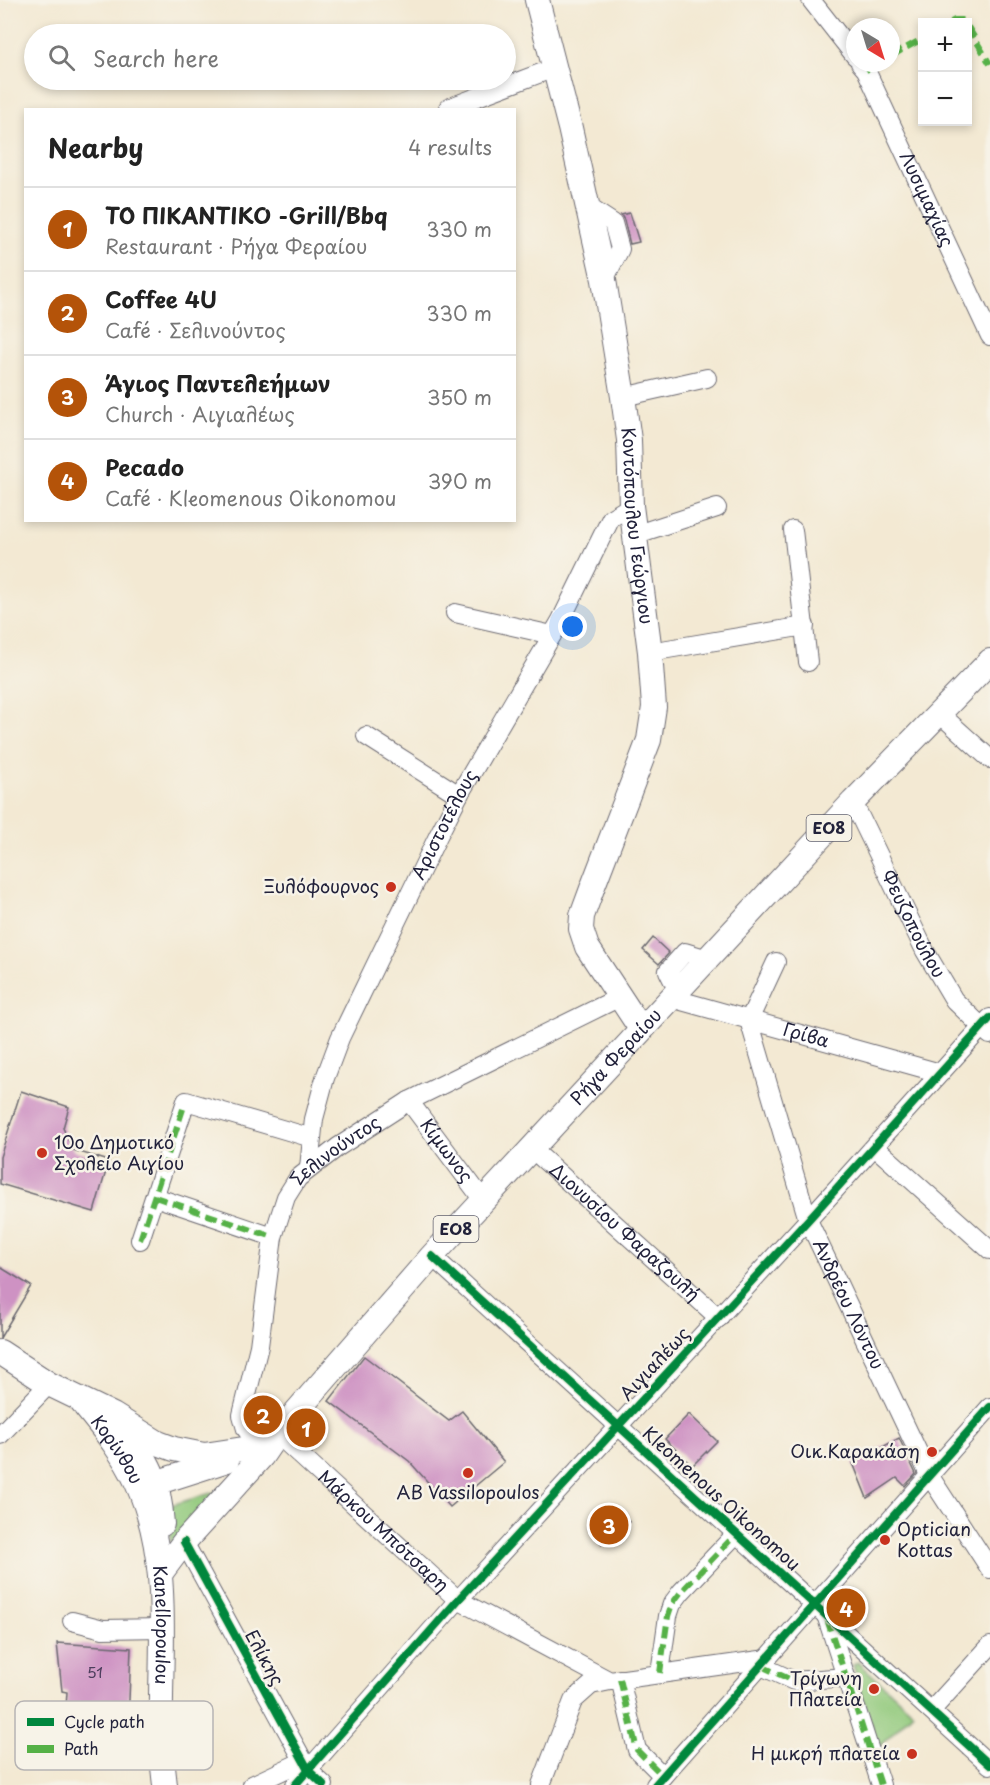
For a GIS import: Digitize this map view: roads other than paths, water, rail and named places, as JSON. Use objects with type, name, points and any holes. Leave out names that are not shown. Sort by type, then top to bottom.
[{"type":"main road","name":"Κοντόπουλου Γεώργιου","points":[[539,0],[604,280],[629,440],[631,506],[650,651],[654,707],[649,740],[582,916],[581,929],[587,947],[641,1029]]},
{"type":"main road","name":"Ρήγα Φεραίου","points":[[160,1567],[184,1542],[259,1448],[483,1200],[853,802],[990,661]]},
{"type":"main road","name":"Κορίνθου","points":[[2,1349],[49,1384],[113,1415],[158,1443],[204,1455],[259,1448]]},
{"type":"main road","name":"Κορίνθου","points":[[80,1400],[150,1493]]},
{"type":"main road","points":[[113,1415],[142,1454],[150,1493]]},
{"type":"main road","name":"ΕΟ8","points":[[150,1493],[220,1481],[259,1448]]},
{"type":"main road","name":"Kanellopoulou","points":[[150,1493],[160,1567],[161,1701]]},
{"type":"main road","name":"Kanellopoulou","points":[[164,1770],[165,1785]]},
{"type":"street","points":[[811,0],[846,45]]},
{"type":"street","points":[[516,82],[554,68]]},
{"type":"street","name":"Λυσιμαχίας","points":[[867,72],[990,336]]},
{"type":"street","points":[[448,108],[496,90]]},
{"type":"street","points":[[623,397],[707,378]]},
{"type":"street","name":"Αριστοτέλους","points":[[309,1168],[312,1138],[325,1078],[340,1038],[459,795],[552,635],[611,518],[631,506]]},
{"type":"street","points":[[634,535],[717,508]]},
{"type":"street","points":[[793,530],[808,662]]},
{"type":"street","points":[[455,613],[552,635]]},
{"type":"street","points":[[650,651],[805,626]]},
{"type":"street","points":[[939,713],[990,759]]},
{"type":"street","points":[[366,736],[459,795]]},
{"type":"street","name":"Φευζοπούλου","points":[[853,802],[931,960],[954,1000],[987,1026]]},
{"type":"street","points":[[749,1020],[776,962]]},
{"type":"street","name":"Γρίβα","points":[[674,995],[749,1020],[940,1073]]},
{"type":"street","name":"Σελινούντος","points":[[259,1448],[246,1430],[242,1415],[259,1346],[273,1237],[286,1197],[298,1178],[353,1136],[409,1101],[620,998]]},
{"type":"street","name":"Ανδρέου Λόντου","points":[[749,1020],[808,1220],[929,1475],[983,1545],[990,1569]]},
{"type":"street","name":"Αιγιαλέως","points":[[295,1785],[458,1600],[719,1318],[940,1073],[987,1026]]},
{"type":"street","points":[[140,1240],[186,1101],[312,1138]]},
{"type":"street","name":"Κίμωνος","points":[[409,1101],[483,1200]]},
{"type":"street","points":[[875,1146],[990,1250]]},
{"type":"street","name":"Διονυσίου Φαραζουλή","points":[[531,1148],[719,1318]]},
{"type":"street","points":[[155,1197],[273,1237]]},
{"type":"street","name":"Kleomenous Oikonomou","points":[[432,1256],[990,1765]]},
{"type":"street","points":[[0,1435],[49,1384]]},
{"type":"street","points":[[615,1680],[637,1750],[665,1780],[764,1662],[820,1610],[929,1475],[990,1407]]},
{"type":"street","name":"Μάρκου Μπότσαρη","points":[[259,1448],[458,1600],[615,1680]]},
{"type":"street","points":[[660,1673],[668,1616],[672,1604],[736,1534]]},
{"type":"street","name":"Ελίκης","points":[[184,1542],[307,1772],[324,1785]]},
{"type":"street","points":[[820,1610],[846,1677],[881,1785]]},
{"type":"street","points":[[72,1621],[103,1629],[162,1628]]},
{"type":"street","points":[[931,1711],[990,1646]]},
{"type":"street","points":[[541,1785],[573,1701],[591,1685],[660,1673],[764,1662],[794,1681],[846,1677]]},
{"type":"street","points":[[252,1785],[307,1772]]},
{"type":"place","name":"Ξυλόφουρνος","points":[[391,887]]},
{"type":"place","name":"10o Δημοτικό Σχολείο Αιγίου","points":[[42,1153]]},
{"type":"place","name":"Coffee 4U","points":[[263,1415]]},
{"type":"place","name":"ΤΟ ΠΙΚΑΝΤΙΚΟ -Grill/Bbq","points":[[306,1428]]},
{"type":"place","name":"Οικ.Καρακάση","points":[[932,1452]]},
{"type":"place","name":"AB Vassilopoulos","points":[[468,1473]]},
{"type":"place","name":"Άγιος Παντελεήμων","points":[[609,1525]]},
{"type":"place","name":"Optician Kottas","points":[[885,1540]]},
{"type":"place","name":"Pecado","points":[[846,1608]]},
{"type":"place","name":"Τρίγωνη Πλατεία","points":[[874,1689]]},
{"type":"place","name":"Η μικρή πλατεία","points":[[912,1754]]}]
